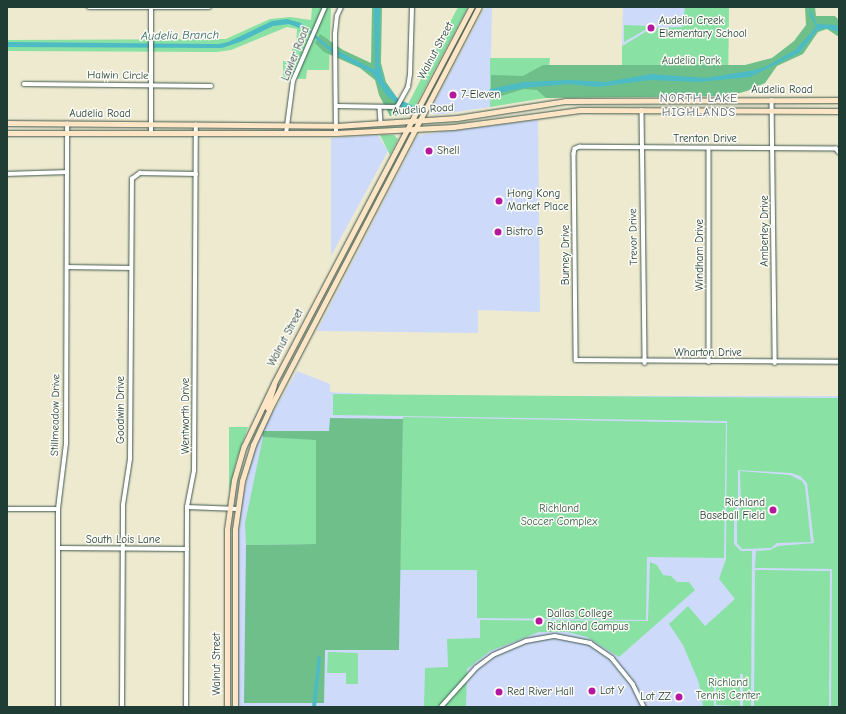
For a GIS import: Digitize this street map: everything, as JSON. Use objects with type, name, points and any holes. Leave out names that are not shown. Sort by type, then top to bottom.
[{"type":"main road","name":"Walnut Street","points":[[227,707],[229,507],[244,446],[274,383],[471,7]]},
{"type":"main road","name":"Walnut Street","points":[[235,707],[235,529],[246,466],[269,410],[479,7]]},
{"type":"main road","points":[[642,100],[642,110]]},
{"type":"main road","points":[[731,100],[732,110]]},
{"type":"main road","points":[[739,100],[739,110]]},
{"type":"main road","name":"Audelia Road","points":[[7,123],[336,126],[411,122],[565,101],[839,100]]},
{"type":"main road","points":[[533,106],[534,115]]},
{"type":"main road","name":"Audelia Road","points":[[7,133],[336,133],[406,131],[574,110],[839,110]]},
{"type":"main road","points":[[342,253],[349,257]]},
{"type":"main road","points":[[307,321],[314,325]]},
{"type":"main road","points":[[269,410],[267,407],[274,383]]},
{"type":"street","points":[[89,7],[209,7]]},
{"type":"street","points":[[151,7],[151,133]]},
{"type":"street","name":"Lawler Road","points":[[286,134],[293,81],[325,7]]},
{"type":"street","points":[[336,133],[335,44],[337,16],[341,7]]},
{"type":"street","points":[[336,105],[372,105],[380,108],[391,109],[398,106],[402,99],[410,75],[412,7]]},
{"type":"street","name":"Halwin Circle","points":[[24,84],[212,86]]},
{"type":"street","name":"Amberley Drive","points":[[772,100],[775,363]]},
{"type":"street","points":[[380,108],[381,123]]},
{"type":"street","name":"Trevor Drive","points":[[642,110],[644,363]]},
{"type":"street","name":"Stillmeadow Drive","points":[[58,707],[58,509],[65,452],[67,124]]},
{"type":"street","name":"Wentworth Drive","points":[[186,707],[187,507],[194,471],[196,125]]},
{"type":"street","name":"Windham Drive","points":[[709,148],[709,362]]},
{"type":"street","name":"Trenton Drive","points":[[575,149],[836,149],[839,153]]},
{"type":"street","name":"Burney Drive","points":[[575,149],[576,360]]},
{"type":"street","points":[[7,174],[67,172]]},
{"type":"street","name":"Goodwin Drive","points":[[122,707],[123,505],[130,459],[132,179],[140,173],[196,174]]},
{"type":"street","points":[[67,267],[131,268]]},
{"type":"street","name":"Wharton Drive","points":[[576,360],[644,363],[839,362]]},
{"type":"street","points":[[187,507],[229,507],[238,509]]},
{"type":"street","points":[[7,509],[58,509]]},
{"type":"street","name":"South Lois Lane","points":[[58,548],[187,549]]},
{"type":"street","points":[[441,707],[476,668],[493,655],[526,641],[555,636],[590,643],[612,658],[633,684],[644,707]]},
{"type":"shaded area","points":[[485,7],[492,7],[490,107],[435,115],[431,109]]},
{"type":"shaded area","name":"Audelia Creek Elementary School","points":[[623,7],[685,7],[685,21],[682,27],[675,29],[652,29],[622,46]]},
{"type":"shaded area","points":[[538,120],[540,312],[478,310],[478,333],[317,331],[418,135]]},
{"type":"shaded area","points":[[378,135],[388,151],[331,256],[331,138]]},
{"type":"shaded area","name":"Dallas College Richland Campus","points":[[297,371],[330,384],[330,392],[408,396],[839,396],[839,707],[238,707],[238,535],[243,497],[252,459],[262,431]]},
{"type":"green space","points":[[312,7],[331,7],[329,70],[307,70],[306,79],[283,78],[283,61],[291,62],[292,49],[296,48],[297,29],[287,27],[231,50],[217,52],[7,51],[7,40],[226,39],[270,19],[290,17],[311,20]]},
{"type":"green space","points":[[372,7],[382,7],[381,63],[386,82],[398,99],[412,107],[408,115],[390,116],[379,95],[375,80],[360,68],[324,52],[315,43],[320,34],[343,50],[371,63]]},
{"type":"green space","points":[[458,7],[468,7],[411,114],[403,114]]},
{"type":"green space","name":"Audelia Park","points":[[685,7],[729,7],[728,96],[622,97],[622,46],[652,28],[682,27]]},
{"type":"green space","points":[[805,7],[815,7],[816,16],[835,16],[839,20],[839,37],[827,29],[818,32],[803,54],[777,66],[765,83],[747,91],[728,96],[546,98],[537,90],[524,89],[491,99],[491,75],[523,76],[543,65],[745,65],[772,58],[794,41],[806,25]]},
{"type":"green space","points":[[624,25],[652,26],[624,42]]},
{"type":"green space","points":[[490,58],[550,58],[546,98],[490,107]]},
{"type":"green space","points":[[380,135],[394,135],[398,139],[390,155]]},
{"type":"green space","name":"Richland Tennis Center","points":[[333,394],[839,398],[839,707],[831,707],[832,569],[755,568],[756,551],[770,550],[778,546],[814,543],[807,483],[800,476],[791,473],[738,470],[738,506],[734,513],[734,544],[741,551],[752,551],[751,707],[743,707],[743,674],[740,674],[740,706],[716,705],[716,674],[714,674],[714,707],[703,707],[699,683],[683,645],[669,624],[688,606],[705,626],[735,599],[719,579],[726,559],[727,421],[333,415]]},
{"type":"green space","name":"Richland Soccer Complex","points":[[403,417],[726,423],[724,558],[647,557],[646,620],[477,618],[477,570],[400,570]]},
{"type":"green space","points":[[330,418],[403,419],[399,650],[325,650],[324,703],[244,703],[246,545],[316,544],[316,440],[263,437],[262,431],[329,431]]},
{"type":"green space","points":[[229,427],[248,427],[236,461],[229,492]]},
{"type":"green space","points":[[263,437],[316,439],[316,544],[246,545],[245,523]]},
{"type":"green space","name":"Richland Baseball Field","points":[[740,471],[790,475],[802,481],[805,486],[811,542],[777,543],[771,548],[742,549],[737,543],[737,513],[741,507]]},
{"type":"green space","points":[[650,562],[657,565],[663,575],[671,576],[677,582],[689,582],[695,590],[619,657],[587,637],[567,632],[539,632],[490,651],[467,669],[466,707],[424,707],[425,668],[448,667],[447,639],[480,638],[480,620],[648,621]]},
{"type":"green space","points":[[755,570],[830,571],[829,707],[754,707]]},
{"type":"green space","points":[[328,652],[358,653],[358,684],[346,684],[346,673],[327,673]]},
{"type":"water","points":[[374,7],[380,7],[379,62],[384,82],[398,99],[416,107],[413,111],[404,109],[387,96],[372,73],[332,53],[307,31],[289,24],[273,26],[240,42],[222,48],[7,47],[7,42],[219,44],[228,42],[272,21],[287,19],[301,23],[330,47],[375,70]]},
{"type":"water","points":[[809,7],[817,24],[837,25],[839,32],[825,28],[817,31],[799,53],[750,77],[699,82],[650,80],[598,87],[568,84],[524,88],[488,95],[490,89],[523,82],[568,80],[606,82],[651,74],[706,78],[755,70],[767,66],[795,50],[811,33],[816,26],[810,16]]},
{"type":"water","points":[[318,655],[321,658],[316,707],[312,707]]},
{"type":"place","name":"Audelia Creek Elementary School","points":[[651,28]]},
{"type":"place","name":"7-Eleven","points":[[453,95]]},
{"type":"place","name":"Shell","points":[[429,151]]},
{"type":"place","name":"Hong Kong Market Place","points":[[499,201]]},
{"type":"place","name":"Bistro B","points":[[498,232]]},
{"type":"place","name":"Richland Baseball Field","points":[[773,510]]},
{"type":"place","name":"Dallas College Richland Campus","points":[[539,621]]},
{"type":"place","name":"Lot Y","points":[[592,691]]},
{"type":"place","name":"Red River Hall","points":[[499,692]]},
{"type":"place","name":"Lot ZZ","points":[[679,697]]},
{"type":"district","name":"NORTH LAKE HIGHLANDS","points":[[699,106]]},
{"type":"water label","name":"Audelia Branch","points":[[180,36]]}]
